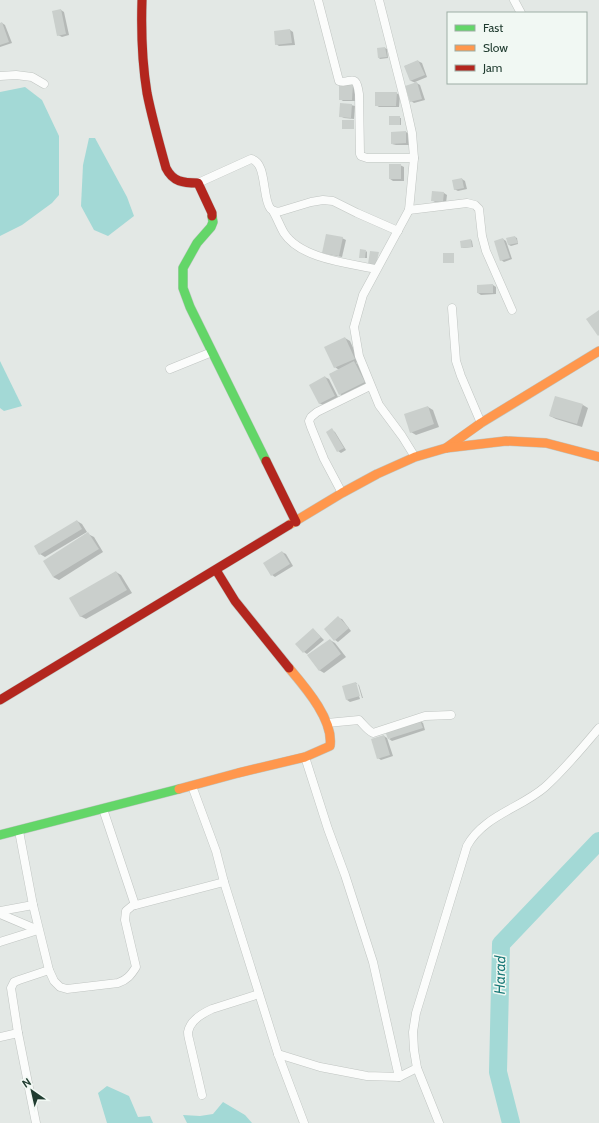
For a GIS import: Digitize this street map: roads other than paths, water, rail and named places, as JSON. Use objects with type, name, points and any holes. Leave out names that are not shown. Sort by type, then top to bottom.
[{"type":"street","points":[[142,0],[141,36],[147,92],[167,172],[180,182],[198,183],[251,159],[256,161],[260,167],[270,209],[273,211],[284,233],[292,242],[304,250],[320,257],[376,269]]},
{"type":"street","points":[[318,0],[339,81],[342,82],[351,80],[358,86],[361,156],[367,158],[414,158]]},
{"type":"street","points":[[379,0],[412,133],[414,158],[409,210],[363,295],[354,327],[359,356],[378,405],[402,436],[415,457]]},
{"type":"street","points":[[514,0],[520,12]]},
{"type":"street","points":[[0,76],[16,74],[32,77],[44,84]]},
{"type":"street","points":[[198,183],[212,213],[213,222],[211,227],[197,242],[183,268],[183,288],[212,352],[296,522]]},
{"type":"street","points":[[273,211],[278,212],[311,202],[323,200],[333,201],[398,231]]},
{"type":"street","points":[[409,210],[467,203],[475,205],[478,209],[486,251],[512,310]]},
{"type":"street","points":[[452,308],[456,361],[481,423]]},
{"type":"street","points":[[446,448],[481,423],[599,351]]},
{"type":"street","points":[[170,369],[212,352]]},
{"type":"street","points":[[338,495],[310,427],[309,421],[317,412],[370,386]]},
{"type":"street","points":[[0,700],[296,522],[338,495],[377,474],[415,457],[446,448],[506,441],[546,443],[599,457]]},
{"type":"street","points":[[0,835],[305,757],[330,746],[331,740],[327,723],[311,695],[235,600],[216,570]]},
{"type":"street","points":[[327,723],[359,720],[368,731],[373,733],[425,716],[451,715]]},
{"type":"street","points":[[439,1123],[417,1068],[413,1032],[416,1013],[467,846],[471,838],[478,830],[544,788],[568,764],[599,728]]},
{"type":"street","points":[[305,757],[373,962],[399,1077]]},
{"type":"street","points":[[192,786],[216,851],[224,882],[278,1054],[304,1123]]},
{"type":"street","points":[[103,809],[135,905]]},
{"type":"street","points":[[19,831],[38,930],[49,970],[54,981],[60,987],[67,989],[118,984],[131,976],[136,967],[125,920],[126,911],[132,906],[224,882]]},
{"type":"street","points":[[0,910],[33,905]]},
{"type":"street","points":[[0,914],[38,930]]},
{"type":"street","points":[[0,942],[38,930]]},
{"type":"street","points":[[36,1123],[18,1033],[11,988],[14,982],[49,970]]},
{"type":"street","points":[[202,1095],[188,1032],[192,1025],[205,1012],[259,994]]},
{"type":"street","points":[[0,1037],[18,1033]]},
{"type":"street","points":[[278,1054],[348,1074],[367,1076],[399,1077],[417,1068]]},
{"type":"water","points":[[25,87],[42,100],[59,136],[59,195],[52,203],[22,225],[0,236],[0,92]]},
{"type":"water","points":[[89,138],[95,138],[127,197],[134,216],[108,236],[94,230],[81,206],[83,165]]},
{"type":"water","points":[[0,361],[22,406],[4,411],[0,408]]},
{"type":"water","points":[[107,1086],[129,1096],[138,1117],[150,1116],[153,1123],[107,1123],[98,1093]]},
{"type":"water","points":[[223,1102],[245,1115],[252,1123],[187,1123],[183,1115],[200,1116],[213,1114]]},
{"type":"waterway","name":"Harad","points":[[511,1123],[498,1072],[501,944],[599,841]]}]
